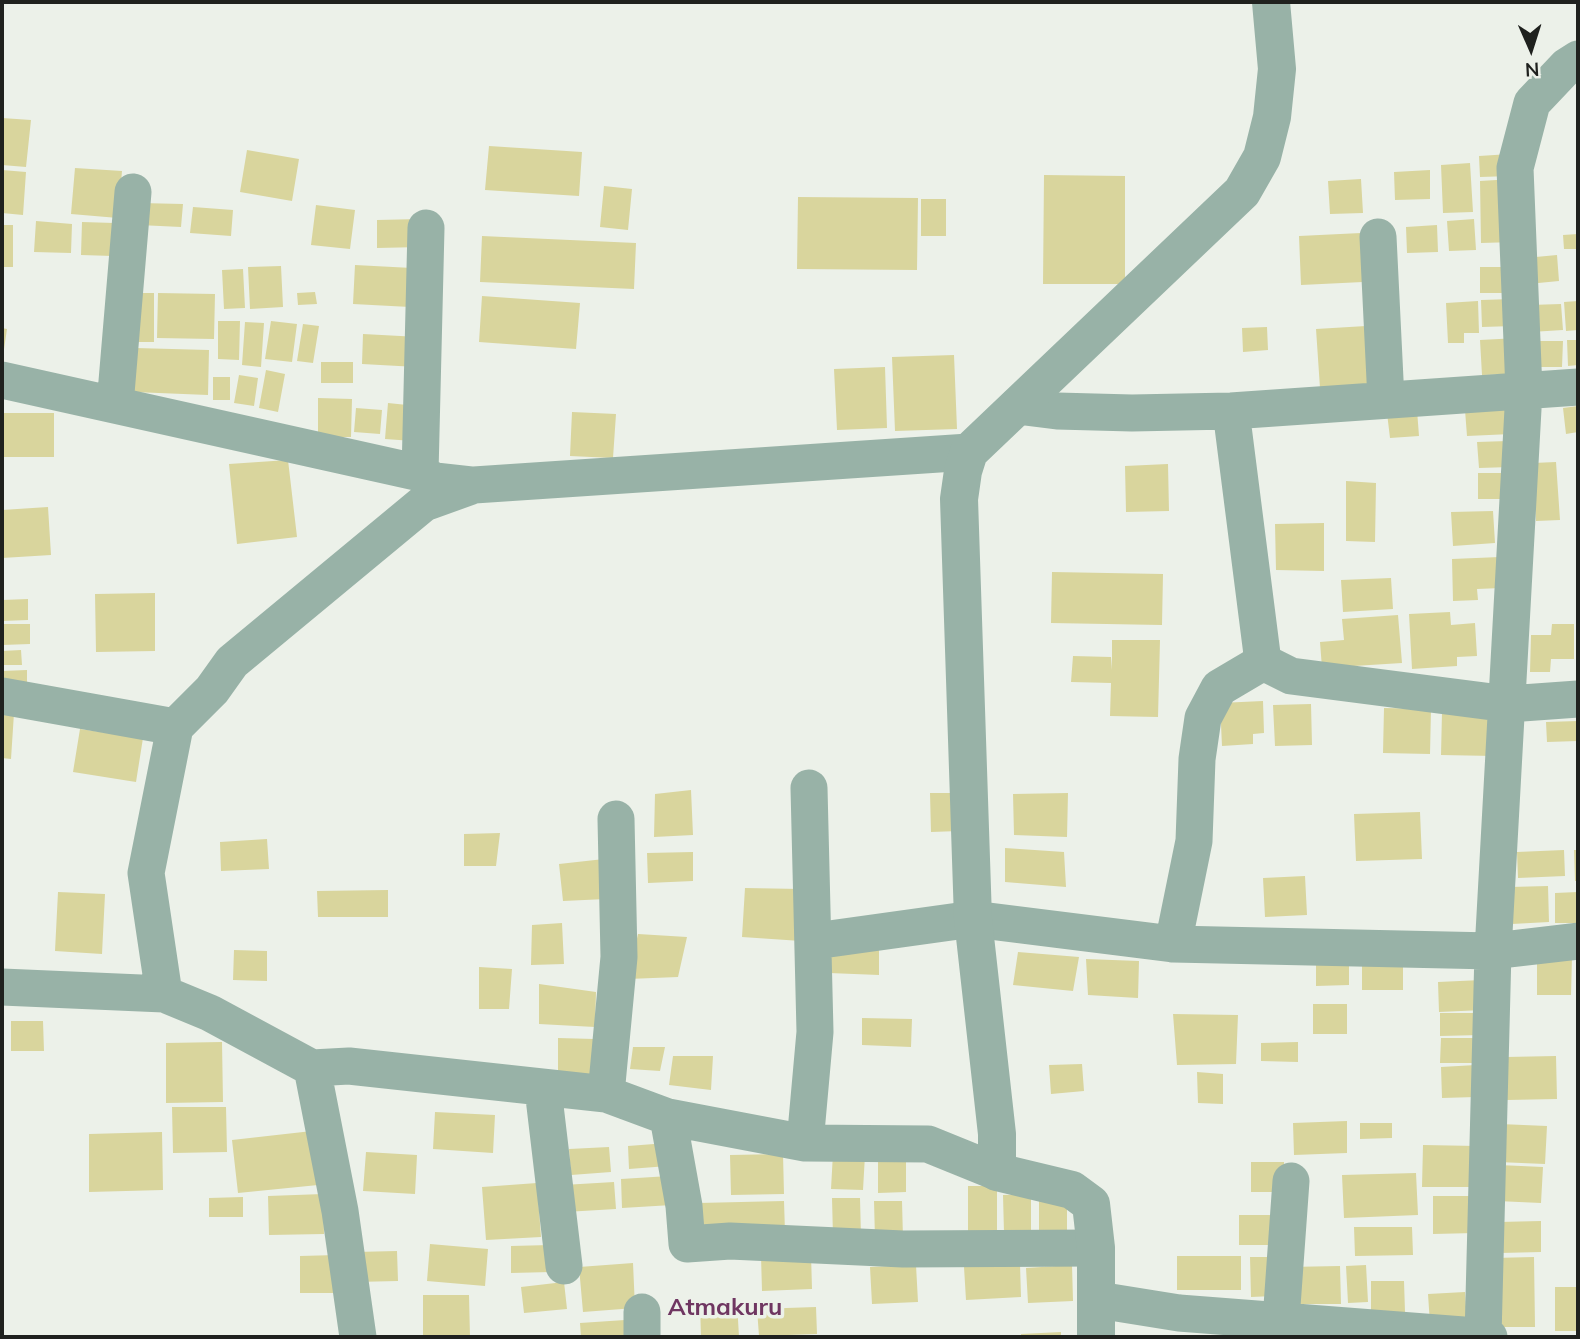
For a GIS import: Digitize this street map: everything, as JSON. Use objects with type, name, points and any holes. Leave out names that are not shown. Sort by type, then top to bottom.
[{"type":"street","points":[[997,1172],[997,1134],[973,919],[959,499],[969,452],[1242,192],[1262,157],[1272,117],[1277,69],[1271,2]]},
{"type":"street","points":[[1483,1337],[1493,951],[1524,391],[1515,168],[1531,103],[1567,65],[1578,59]]},
{"type":"street","points":[[114,405],[133,192]]},
{"type":"street","points":[[420,473],[426,228]]},
{"type":"street","points":[[1378,237],[1386,400]]},
{"type":"street","points":[[2,380],[420,473],[435,481],[474,485],[969,452]]},
{"type":"street","points":[[1017,406],[1057,411],[1132,413],[1231,411],[1578,387]]},
{"type":"street","points":[[1231,411],[1263,662]]},
{"type":"street","points":[[163,994],[146,873],[175,727],[212,690],[232,662],[424,503],[474,485]]},
{"type":"street","points":[[1263,662],[1290,676],[1508,704],[1578,699]]},
{"type":"street","points":[[1174,944],[1194,841],[1197,759],[1203,718],[1219,688],[1263,662]]},
{"type":"street","points":[[2,696],[175,727]]},
{"type":"street","points":[[804,1143],[815,1032],[815,941],[809,788]]},
{"type":"street","points":[[606,1094],[619,957],[616,819]]},
{"type":"street","points":[[815,941],[973,919],[1174,944],[1493,951],[1578,941]]},
{"type":"street","points":[[2,987],[163,994],[210,1013],[312,1068],[349,1066],[606,1094],[668,1117],[804,1143],[929,1144],[997,1172],[1072,1190],[1091,1203],[1098,1300],[1096,1337]]},
{"type":"street","points":[[312,1068],[340,1211],[358,1337]]},
{"type":"street","points":[[543,1089],[564,1266]]},
{"type":"street","points":[[668,1117],[684,1206],[687,1244],[730,1241],[903,1249],[1096,1248]]},
{"type":"street","points":[[1281,1320],[1291,1181]]},
{"type":"street","points":[[1098,1300],[1179,1313],[1489,1337]]},
{"type":"building","points":[[2,118],[31,120],[26,167],[2,165]]},
{"type":"building","points":[[489,146],[582,152],[579,196],[485,190]]},
{"type":"building","points":[[247,150],[299,159],[292,201],[240,192]]},
{"type":"building","points":[[1510,154],[1511,176],[1480,177],[1479,156]]},
{"type":"building","points":[[1470,163],[1473,212],[1443,213],[1441,165]]},
{"type":"building","points":[[75,168],[122,171],[118,218],[71,214]]},
{"type":"building","points":[[2,170],[26,172],[23,215],[2,213]]},
{"type":"building","points":[[1430,170],[1430,199],[1395,200],[1394,172]]},
{"type":"building","points":[[1044,175],[1125,176],[1125,284],[1043,284]]},
{"type":"building","points":[[1361,179],[1363,213],[1330,214],[1328,181]]},
{"type":"building","points":[[1513,179],[1515,242],[1481,243],[1480,181]]},
{"type":"building","points":[[604,186],[632,189],[628,230],[600,227]]},
{"type":"building","points":[[798,197],[918,198],[917,270],[797,269]]},
{"type":"building","points":[[921,199],[946,199],[946,236],[921,236]]},
{"type":"building","points":[[140,203],[183,204],[181,227],[139,225]]},
{"type":"building","points":[[316,205],[355,210],[350,249],[311,245]]},
{"type":"building","points":[[193,207],[233,210],[231,236],[190,233]]},
{"type":"building","points":[[420,219],[421,247],[377,248],[377,220]]},
{"type":"building","points":[[1474,219],[1476,250],[1449,251],[1447,221]]},
{"type":"building","points":[[36,221],[72,224],[71,253],[34,252]]},
{"type":"building","points":[[82,222],[114,223],[113,256],[81,255]]},
{"type":"building","points":[[2,225],[13,225],[13,267],[2,267]]},
{"type":"building","points":[[1437,225],[1438,252],[1407,253],[1406,227]]},
{"type":"building","points":[[1361,233],[1363,282],[1301,285],[1299,236]]},
{"type":"building","points":[[1578,234],[1578,249],[1564,249],[1563,235]]},
{"type":"building","points":[[482,236],[636,243],[634,289],[480,282]]},
{"type":"building","points":[[1557,255],[1559,281],[1528,284],[1525,258]]},
{"type":"building","points":[[355,265],[412,268],[410,307],[353,304]]},
{"type":"building","points":[[281,266],[283,307],[250,309],[248,267]]},
{"type":"building","points":[[1480,267],[1511,267],[1511,293],[1480,293]]},
{"type":"building","points":[[243,269],[245,308],[224,309],[222,270]]},
{"type":"building","points":[[315,292],[317,304],[298,305],[297,293]]},
{"type":"building","points":[[130,293],[154,293],[154,342],[130,342]]},
{"type":"building","points":[[158,293],[215,294],[214,339],[157,338]]},
{"type":"building","points":[[482,296],[580,303],[576,349],[479,342]]},
{"type":"building","points":[[1512,299],[1514,326],[1482,327],[1481,300]]},
{"type":"building","points":[[1478,301],[1479,333],[1464,333],[1464,343],[1448,343],[1446,303]]},
{"type":"building","points":[[1578,301],[1578,330],[1566,331],[1564,302]]},
{"type":"building","points":[[1561,304],[1563,330],[1531,332],[1530,305]]},
{"type":"building","points":[[218,321],[240,321],[239,360],[218,359]]},
{"type":"building","points":[[271,321],[297,324],[292,362],[265,359]]},
{"type":"building","points":[[245,322],[264,323],[261,367],[242,365]]},
{"type":"building","points":[[303,324],[319,326],[313,363],[297,361]]},
{"type":"building","points":[[1366,326],[1370,385],[1320,388],[1316,329]]},
{"type":"building","points":[[1267,327],[1268,350],[1243,352],[1242,328]]},
{"type":"building","points":[[2,328],[7,329],[3,356],[2,356]]},
{"type":"building","points":[[363,334],[419,337],[417,367],[362,364]]},
{"type":"building","points":[[1518,338],[1519,374],[1482,375],[1480,340]]},
{"type":"building","points":[[1567,340],[1578,340],[1578,365],[1568,366]]},
{"type":"building","points":[[1532,341],[1563,341],[1562,367],[1531,367]]},
{"type":"building","points":[[135,348],[209,350],[208,395],[134,392]]},
{"type":"building","points":[[954,355],[957,429],[895,431],[892,357]]},
{"type":"building","points":[[321,362],[353,362],[353,383],[321,383]]},
{"type":"building","points":[[885,367],[887,428],[837,430],[834,369]]},
{"type":"building","points":[[266,370],[285,374],[278,412],[259,408]]},
{"type":"building","points":[[239,375],[258,378],[254,406],[234,403]]},
{"type":"building","points":[[213,377],[230,377],[230,400],[213,400]]},
{"type":"building","points":[[318,398],[352,399],[351,437],[318,437]]},
{"type":"building","points":[[388,403],[417,406],[413,441],[385,439]]},
{"type":"building","points":[[1578,406],[1578,432],[1566,434],[1563,408]]},
{"type":"building","points":[[356,408],[382,410],[380,434],[354,432]]},
{"type":"building","points":[[1509,408],[1511,434],[1467,436],[1465,410]]},
{"type":"building","points":[[1417,410],[1419,436],[1390,438],[1387,413]]},
{"type":"building","points":[[572,412],[616,414],[613,458],[570,456]]},
{"type":"building","points":[[2,413],[54,413],[54,457],[2,457]]},
{"type":"building","points":[[1508,441],[1510,467],[1479,468],[1477,442]]},
{"type":"building","points":[[288,460],[297,537],[237,544],[229,464]]},
{"type":"building","points":[[1556,462],[1560,520],[1536,521],[1533,463]]},
{"type":"building","points":[[1168,464],[1169,511],[1126,512],[1125,466]]},
{"type":"building","points":[[1478,473],[1509,473],[1509,499],[1478,499]]},
{"type":"building","points":[[1346,481],[1376,483],[1375,542],[1346,541]]},
{"type":"building","points":[[48,507],[51,555],[2,558],[2,510]]},
{"type":"building","points":[[1493,511],[1495,543],[1453,546],[1451,512]]},
{"type":"building","points":[[1324,523],[1324,571],[1276,570],[1275,524]]},
{"type":"building","points":[[1500,557],[1501,588],[1477,589],[1478,600],[1453,601],[1452,559]]},
{"type":"building","points":[[1052,572],[1163,574],[1162,625],[1051,623]]},
{"type":"building","points":[[1391,578],[1393,609],[1343,612],[1341,580]]},
{"type":"building","points":[[155,593],[155,651],[96,652],[95,594]]},
{"type":"building","points":[[28,599],[28,620],[2,621],[2,600]]},
{"type":"building","points":[[1450,612],[1451,625],[1475,623],[1477,656],[1457,657],[1457,666],[1412,669],[1409,614]]},
{"type":"building","points":[[1398,615],[1402,663],[1322,668],[1320,642],[1344,640],[1342,619]]},
{"type":"building","points":[[2,624],[30,624],[30,644],[2,645]]},
{"type":"building","points":[[1552,624],[1574,624],[1574,659],[1551,659],[1550,672],[1530,672],[1531,635],[1551,635]]},
{"type":"building","points":[[1112,640],[1160,640],[1158,717],[1110,716],[1111,683],[1071,682],[1073,656],[1111,657],[1112,670]]},
{"type":"building","points":[[21,650],[22,665],[2,665],[2,651]]},
{"type":"building","points":[[27,670],[27,689],[2,689],[2,671]]},
{"type":"building","points":[[1263,701],[1264,733],[1253,734],[1253,744],[1222,746],[1220,703]]},
{"type":"building","points":[[1311,704],[1312,745],[1275,746],[1273,705]]},
{"type":"building","points":[[1384,708],[1431,709],[1430,754],[1383,753]]},
{"type":"building","points":[[1442,712],[1495,713],[1494,756],[1441,755]]},
{"type":"building","points":[[2,713],[14,713],[11,759],[2,758]]},
{"type":"building","points":[[1578,721],[1578,741],[1547,742],[1546,722]]},
{"type":"building","points":[[80,729],[143,738],[136,782],[73,772]]},
{"type":"building","points":[[691,790],[693,835],[654,837],[655,794]]},
{"type":"building","points":[[930,793],[958,793],[959,831],[931,832]]},
{"type":"building","points":[[1068,793],[1067,837],[1014,835],[1013,794]]},
{"type":"building","points":[[1420,812],[1422,859],[1356,861],[1354,814]]},
{"type":"building","points":[[500,833],[496,866],[464,866],[464,834]]},
{"type":"building","points":[[267,839],[269,869],[221,871],[220,842]]},
{"type":"building","points":[[1005,848],[1064,852],[1066,887],[1005,882]]},
{"type":"building","points":[[1564,850],[1565,876],[1518,878],[1517,852]]},
{"type":"building","points":[[1574,850],[1578,850],[1578,881],[1575,881]]},
{"type":"building","points":[[693,852],[693,881],[648,883],[647,853]]},
{"type":"building","points":[[604,859],[606,899],[563,901],[559,864]]},
{"type":"building","points":[[1305,876],[1307,915],[1265,917],[1263,878]]},
{"type":"building","points":[[1548,886],[1549,922],[1512,924],[1510,887]]},
{"type":"building","points":[[745,888],[801,889],[801,941],[742,937]]},
{"type":"building","points":[[388,890],[388,917],[318,917],[317,891]]},
{"type":"building","points":[[58,892],[105,894],[102,954],[55,951]]},
{"type":"building","points":[[1578,892],[1578,923],[1555,923],[1555,893]]},
{"type":"building","points":[[562,923],[564,964],[531,965],[532,925]]},
{"type":"building","points":[[638,934],[687,937],[678,977],[628,979]]},
{"type":"building","points":[[830,945],[879,947],[879,975],[829,973]]},
{"type":"building","points":[[234,950],[267,951],[267,981],[233,980]]},
{"type":"building","points":[[1018,952],[1079,957],[1073,991],[1013,985]]},
{"type":"building","points":[[1349,955],[1349,985],[1316,986],[1316,956]]},
{"type":"building","points":[[1537,957],[1572,957],[1571,995],[1537,995]]},
{"type":"building","points":[[1086,959],[1139,961],[1138,998],[1088,995]]},
{"type":"building","points":[[1362,960],[1403,960],[1403,990],[1362,990]]},
{"type":"building","points":[[479,967],[512,969],[509,1009],[479,1009]]},
{"type":"building","points":[[1482,980],[1483,1010],[1439,1012],[1438,982]]},
{"type":"building","points":[[539,984],[596,992],[595,1027],[539,1024]]},
{"type":"building","points":[[1313,1004],[1347,1004],[1347,1034],[1313,1034]]},
{"type":"building","points":[[1440,1013],[1480,1013],[1481,1035],[1440,1036]]},
{"type":"building","points":[[1173,1014],[1238,1015],[1236,1064],[1177,1065]]},
{"type":"building","points":[[862,1018],[912,1019],[911,1047],[862,1045]]},
{"type":"building","points":[[11,1021],[43,1021],[44,1051],[11,1051]]},
{"type":"building","points":[[558,1038],[594,1039],[593,1076],[558,1073]]},
{"type":"building","points":[[1441,1038],[1483,1038],[1482,1063],[1440,1063]]},
{"type":"building","points":[[222,1042],[223,1102],[166,1103],[166,1043]]},
{"type":"building","points":[[1298,1042],[1298,1062],[1261,1061],[1261,1043]]},
{"type":"building","points":[[633,1047],[665,1047],[660,1071],[630,1069]]},
{"type":"building","points":[[673,1056],[713,1056],[711,1090],[669,1085]]},
{"type":"building","points":[[1556,1056],[1557,1099],[1507,1100],[1506,1057]]},
{"type":"building","points":[[1082,1064],[1084,1091],[1051,1094],[1049,1065]]},
{"type":"building","points":[[1476,1065],[1476,1097],[1442,1098],[1441,1067]]},
{"type":"building","points":[[1197,1072],[1223,1074],[1223,1104],[1198,1103]]},
{"type":"building","points":[[172,1107],[226,1107],[227,1152],[173,1153]]},
{"type":"building","points":[[435,1112],[495,1115],[493,1153],[433,1149]]},
{"type":"building","points":[[1347,1121],[1347,1153],[1294,1155],[1293,1123]]},
{"type":"building","points":[[1360,1123],[1392,1123],[1392,1138],[1360,1139]]},
{"type":"building","points":[[1500,1124],[1547,1126],[1545,1164],[1498,1162]]},
{"type":"building","points":[[312,1131],[318,1185],[238,1193],[232,1140]]},
{"type":"building","points":[[162,1132],[163,1190],[89,1192],[89,1134]]},
{"type":"building","points":[[667,1143],[668,1166],[629,1169],[628,1146]]},
{"type":"building","points":[[1423,1145],[1477,1146],[1476,1187],[1422,1187]]},
{"type":"building","points":[[609,1147],[611,1172],[571,1175],[569,1149]]},
{"type":"building","points":[[366,1152],[417,1155],[415,1194],[363,1191]]},
{"type":"building","points":[[833,1153],[865,1155],[863,1190],[831,1189]]},
{"type":"building","points":[[783,1154],[784,1194],[731,1195],[730,1155]]},
{"type":"building","points":[[878,1154],[906,1154],[906,1192],[878,1193]]},
{"type":"building","points":[[1251,1162],[1284,1162],[1284,1192],[1251,1192]]},
{"type":"building","points":[[1499,1165],[1543,1167],[1541,1203],[1497,1201]]},
{"type":"building","points":[[1416,1173],[1418,1215],[1344,1218],[1342,1175]]},
{"type":"building","points":[[669,1176],[672,1205],[622,1208],[621,1179]]},
{"type":"building","points":[[614,1182],[616,1209],[565,1212],[563,1185]]},
{"type":"building","points":[[537,1183],[541,1237],[486,1240],[482,1187]]},
{"type":"building","points":[[968,1186],[997,1186],[997,1234],[968,1235]]},
{"type":"building","points":[[323,1194],[324,1234],[269,1235],[268,1196]]},
{"type":"building","points":[[1031,1194],[1031,1233],[1004,1233],[1003,1195]]},
{"type":"building","points":[[1433,1196],[1475,1196],[1475,1233],[1433,1234]]},
{"type":"building","points":[[243,1197],[243,1217],[209,1217],[209,1198]]},
{"type":"building","points":[[832,1198],[860,1198],[861,1237],[833,1237]]},
{"type":"building","points":[[1039,1200],[1067,1200],[1067,1238],[1039,1239]]},
{"type":"building","points":[[784,1201],[785,1232],[698,1234],[698,1203]]},
{"type":"building","points":[[874,1201],[902,1201],[903,1239],[875,1239]]},
{"type":"building","points":[[1239,1215],[1272,1215],[1272,1245],[1239,1245]]},
{"type":"building","points":[[1541,1221],[1541,1252],[1500,1253],[1499,1222]]},
{"type":"building","points":[[1354,1227],[1412,1227],[1413,1255],[1355,1256]]},
{"type":"building","points":[[430,1244],[488,1249],[485,1286],[427,1281]]},
{"type":"building","points":[[550,1245],[551,1272],[511,1273],[511,1246]]},
{"type":"building","points":[[397,1251],[398,1281],[355,1282],[355,1252]]},
{"type":"building","points":[[811,1254],[812,1289],[762,1291],[761,1256]]},
{"type":"building","points":[[337,1255],[337,1293],[300,1293],[300,1256]]},
{"type":"building","points":[[1177,1256],[1241,1256],[1241,1290],[1177,1290]]},
{"type":"building","points":[[1250,1257],[1274,1257],[1274,1296],[1251,1297]]},
{"type":"building","points":[[1534,1257],[1535,1327],[1494,1327],[1493,1258]]},
{"type":"building","points":[[633,1263],[635,1308],[583,1312],[579,1267]]},
{"type":"building","points":[[1020,1264],[1021,1297],[966,1300],[964,1267]]},
{"type":"building","points":[[916,1265],[918,1302],[872,1304],[870,1267]]},
{"type":"building","points":[[1072,1265],[1073,1301],[1028,1303],[1026,1268]]},
{"type":"building","points":[[1366,1265],[1368,1302],[1348,1303],[1346,1266]]},
{"type":"building","points":[[1340,1266],[1341,1304],[1289,1304],[1288,1267]]},
{"type":"building","points":[[1371,1281],[1404,1281],[1405,1312],[1371,1312]]},
{"type":"building","points":[[564,1282],[567,1309],[524,1313],[521,1287]]},
{"type":"building","points":[[1555,1287],[1578,1287],[1578,1331],[1555,1331]]},
{"type":"building","points":[[1465,1292],[1467,1321],[1430,1324],[1428,1294]]},
{"type":"building","points":[[423,1295],[469,1295],[470,1337],[423,1337]]},
{"type":"building","points":[[737,1302],[739,1337],[701,1337],[700,1304]]},
{"type":"building","points":[[816,1307],[817,1334],[759,1336],[757,1309]]},
{"type":"building","points":[[625,1320],[626,1337],[581,1337],[580,1323]]},
{"type":"building","points":[[1061,1332],[1061,1337],[1021,1337],[1021,1334]]},
{"type":"district","name":"Atmakuru","points":[[725,1308]]}]
